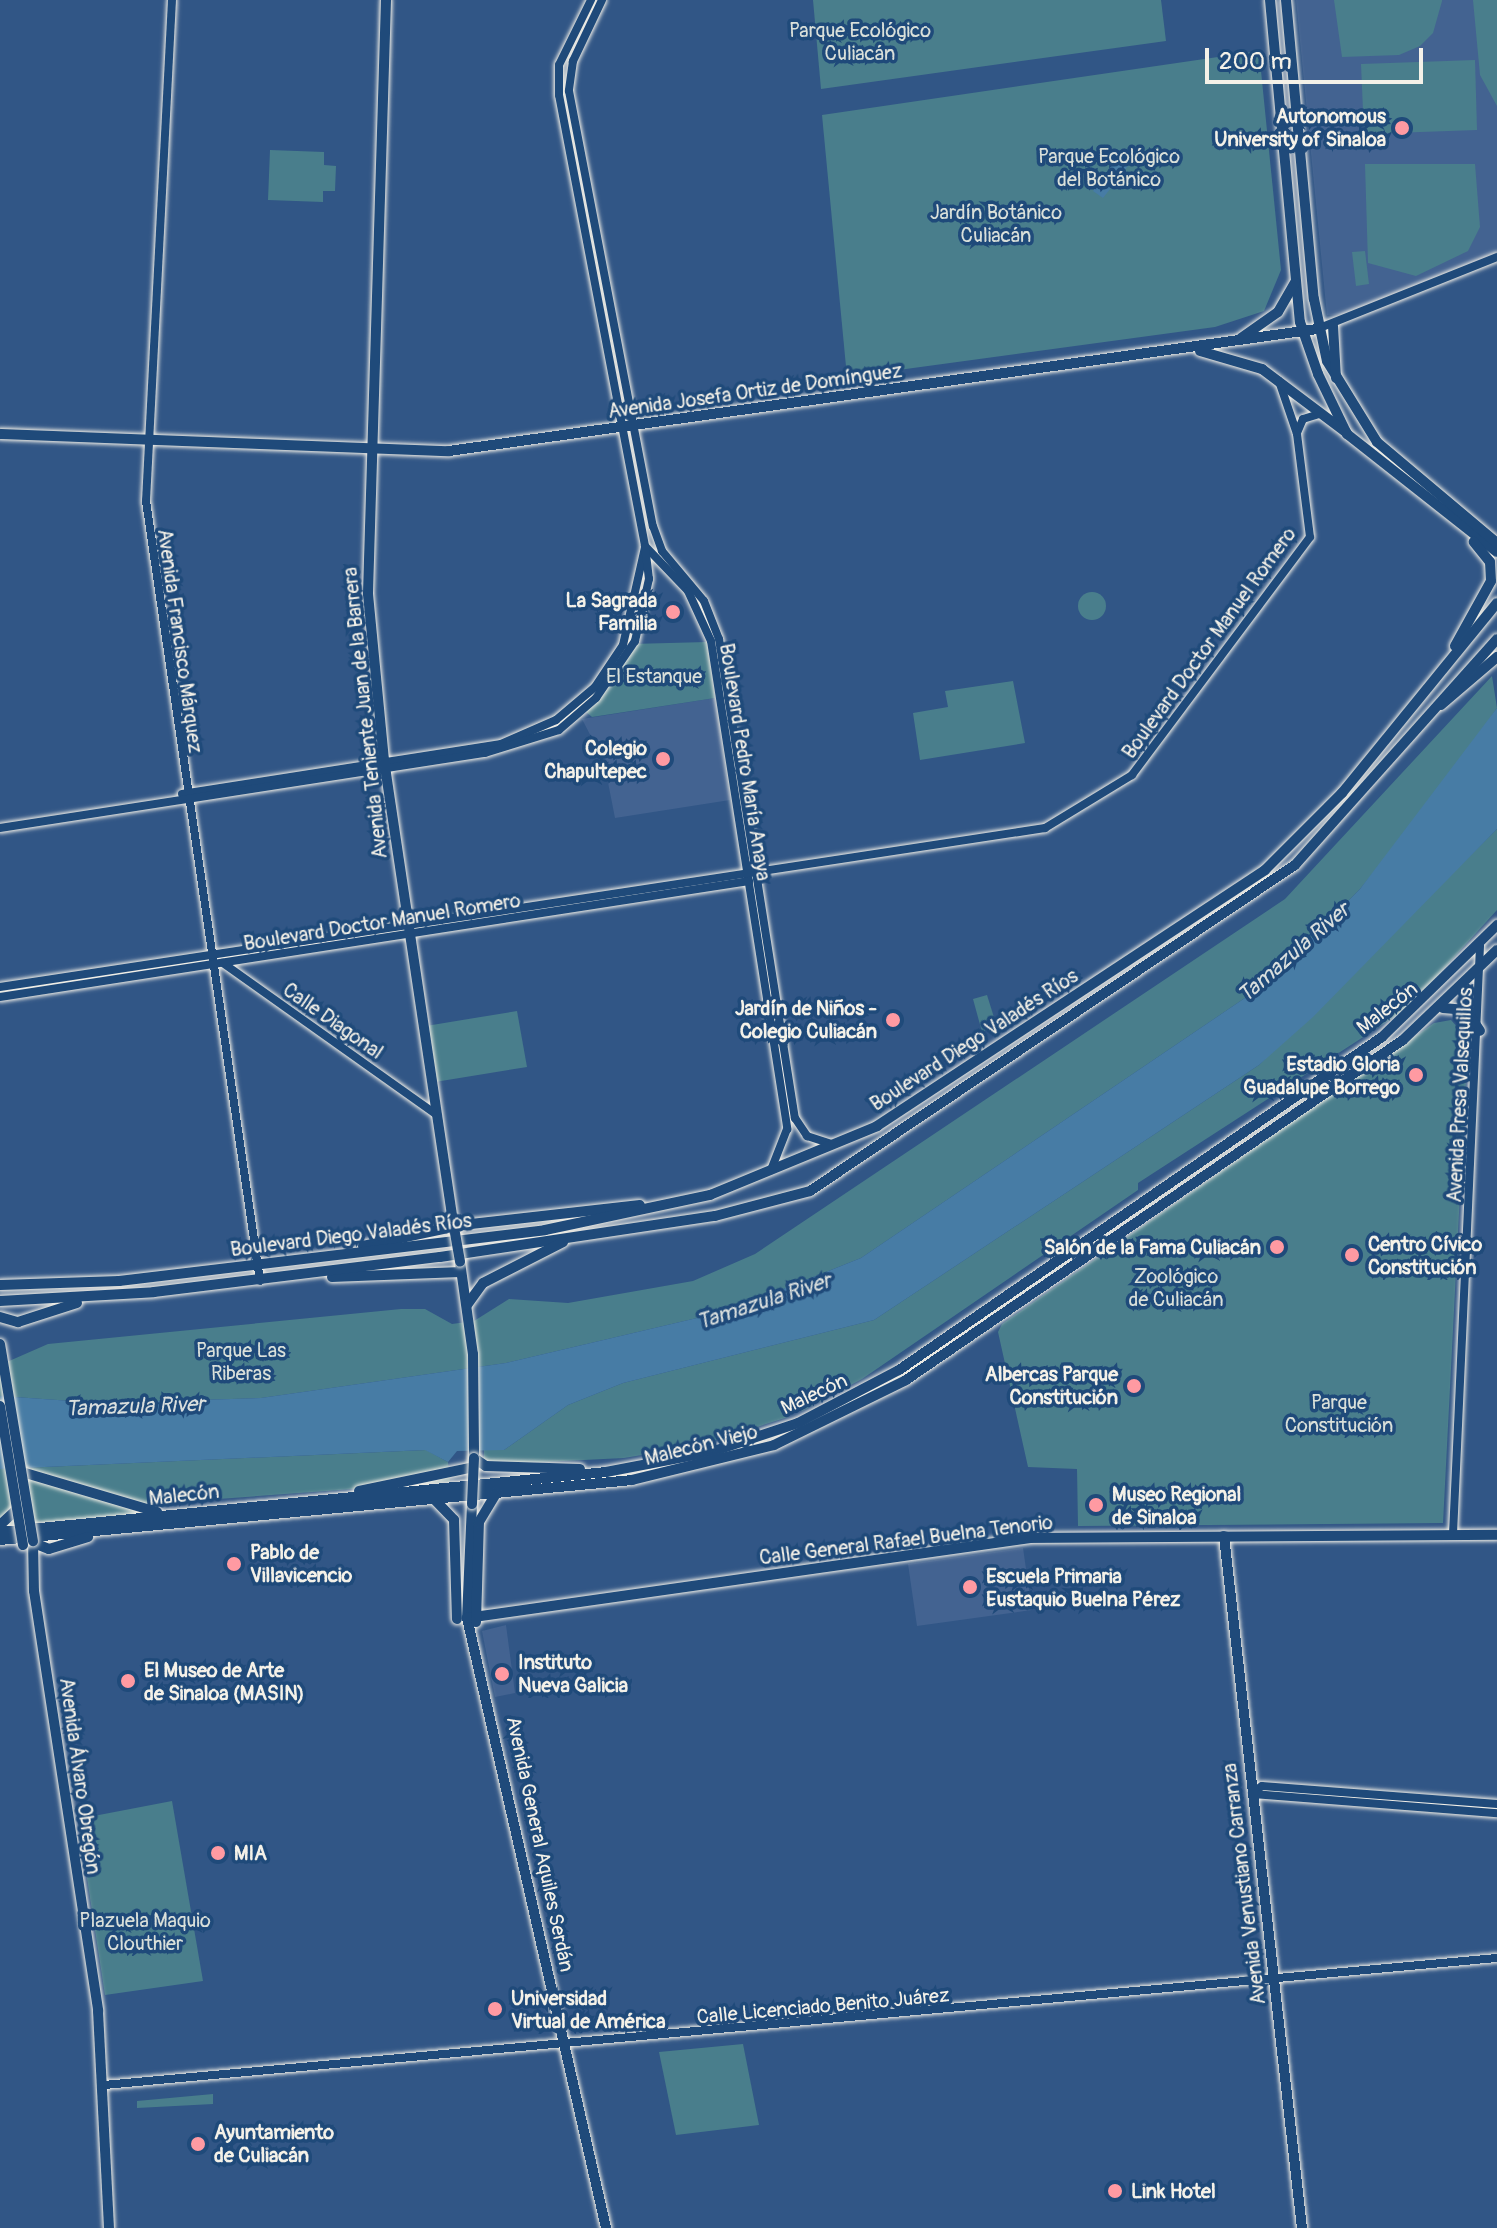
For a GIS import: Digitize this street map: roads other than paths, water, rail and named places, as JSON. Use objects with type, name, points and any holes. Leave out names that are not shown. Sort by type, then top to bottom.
[{"type":"main road","name":"Avenida Teniente Juan de la Barrera","points":[[386,0],[367,563],[384,764],[455,1230]]},
{"type":"main road","points":[[1270,0],[1303,331],[1347,434]]},
{"type":"main road","points":[[1286,0],[1317,329],[1336,380],[1396,461],[1497,552]]},
{"type":"main road","points":[[1237,341],[1278,312],[1296,280]]},
{"type":"main road","points":[[1333,326],[1336,380]]},
{"type":"main road","name":"Avenida Josefa Ortiz de Domínguez","points":[[0,434],[449,451],[1317,329]]},
{"type":"main road","points":[[1182,349],[1227,354],[1279,380],[1459,524],[1497,543]]},
{"type":"main road","points":[[1448,662],[1493,573],[1459,524]]},
{"type":"main road","name":"Boulevard Diego Valadés Ríos","points":[[0,1285],[119,1281],[305,1259],[665,1208],[740,1185],[877,1126],[1265,870],[1342,793],[1497,603]]},
{"type":"main road","name":"Boulevard Diego Valadés Ríos","points":[[0,1301],[88,1298],[314,1274],[715,1216],[801,1194],[872,1153],[1286,873],[1497,639]]},
{"type":"main road","points":[[1433,708],[1469,684],[1497,657]]},
{"type":"main road","name":"Malecón","points":[[0,1532],[603,1473],[750,1441],[826,1411],[899,1370],[1382,1037],[1480,946],[1497,925]]},
{"type":"main road","name":"Malecón Viejo","points":[[0,1540],[496,1494],[714,1464],[886,1392],[1441,1009],[1497,950]]},
{"type":"main road","points":[[1441,1009],[1466,1010],[1480,1031]]},
{"type":"main road","points":[[872,1153],[885,1135],[877,1126]]},
{"type":"main road","points":[[715,1216],[712,1201],[740,1185]]},
{"type":"main road","points":[[305,1259],[455,1230],[665,1208]]},
{"type":"main road","points":[[455,1230],[467,1306],[474,1462],[465,1604],[467,1618]]},
{"type":"main road","points":[[467,1306],[483,1283],[572,1237]]},
{"type":"main road","points":[[314,1274],[461,1267]]},
{"type":"main road","points":[[0,1317],[18,1322],[88,1298]]},
{"type":"main road","name":"Avenida Álvaro Obregón","points":[[0,1344],[22,1472],[32,1568],[104,2085],[109,2228]]},
{"type":"main road","points":[[886,1392],[899,1370]]},
{"type":"main road","name":"Avenida Álvaro Obregón","points":[[0,1406],[17,1509],[30,1543]]},
{"type":"main road","points":[[332,1499],[474,1462],[486,1466],[603,1473]]},
{"type":"main road","points":[[22,1472],[118,1502],[171,1514]]},
{"type":"main road","points":[[467,1618],[480,1517],[496,1494]]},
{"type":"main road","points":[[434,1499],[454,1520],[467,1618]]},
{"type":"main road","points":[[0,1525],[17,1509]]},
{"type":"main road","points":[[30,1543],[49,1549],[104,1531]]},
{"type":"main road","name":"Calle General Rafael Buelna Tenorio","points":[[467,1618],[1030,1538],[1497,1535]]},
{"type":"main road","name":"Avenida Venustiano Carranza","points":[[1224,1536],[1302,2228]]},
{"type":"main road","name":"Avenida General Aquiles Serdán","points":[[467,1618],[606,2228]]},
{"type":"street","name":"Avenida Francisco Márquez","points":[[172,0],[148,440],[147,516],[183,797],[260,1281]]},
{"type":"street","name":"Boulevard Pedro María Anaya","points":[[591,0],[563,53],[558,86],[628,428],[657,541],[697,591],[719,639],[750,870]]},
{"type":"street","name":"Boulevard Pedro María Anaya","points":[[602,0],[568,78],[645,546],[688,591],[711,641],[795,1118],[807,1136],[833,1144]]},
{"type":"street","name":"Avenida Josefa Ortiz de Domínguez","points":[[1317,329],[1333,326],[1403,290],[1497,257]]},
{"type":"street","name":"Boulevard Doctor Manuel Romero","points":[[0,997],[209,960],[223,963],[750,870],[767,872],[1033,832],[1132,775],[1310,537],[1297,434],[1279,380]]},
{"type":"street","points":[[1297,434],[1303,419],[1319,414]]},
{"type":"street","points":[[0,828],[384,764],[508,748],[577,718],[635,641],[649,579],[645,546]]},
{"type":"street","name":"Boulevard Doctor Manuel Romero","points":[[0,987],[209,960],[752,881],[767,872]]},
{"type":"street","name":"Boulevard Pedro María Anaya","points":[[752,881],[787,1129],[785,1149],[768,1174]]},
{"type":"street","name":"Avenida Presa Valsequillos","points":[[1453,1534],[1483,968],[1480,946]]},
{"type":"street","name":"Calle Diagonal","points":[[223,963],[438,1115]]},
{"type":"street","points":[[1252,1793],[1262,1786],[1497,1804]]},
{"type":"street","points":[[1252,1793],[1497,1813]]},
{"type":"street","name":"Calle Licenciado Benito Juárez","points":[[104,2085],[566,2046],[1497,1958]]},
{"type":"water","points":[[1123,150],[1134,158],[1103,198],[1093,191]]},
{"type":"water","name":"Tamazula River","points":[[1497,708],[1497,829],[1313,1017],[1259,1065],[874,1320],[623,1383],[568,1405],[504,1450],[457,1451],[448,1462],[425,1450],[0,1469],[0,1396],[100,1403],[261,1398],[506,1363],[731,1310],[861,1258],[1270,981],[1360,889]]},
{"type":"place","name":"Autonomous University of Sinaloa","points":[[1402,128]]},
{"type":"place","name":"La Sagrada Familia","points":[[673,612]]},
{"type":"place","name":"Colegio Chapultepec","points":[[663,759]]},
{"type":"place","name":"Jardín de Niños - Colegio Culiacán","points":[[893,1020]]},
{"type":"place","name":"Estadio Gloria Guadalupe Borrego","points":[[1416,1075]]},
{"type":"place","name":"Salón de la Fama Culiacán","points":[[1277,1247]]},
{"type":"place","name":"Centro Cívico Constitución","points":[[1352,1255]]},
{"type":"place","name":"Albercas Parque Constitución","points":[[1134,1386]]},
{"type":"place","name":"Museo Regional de Sinaloa","points":[[1096,1505]]},
{"type":"place","name":"Pablo de Villavicencio","points":[[234,1564]]},
{"type":"place","name":"Escuela Primaria Eustaquio Buelna Pérez","points":[[970,1587]]},
{"type":"place","name":"Instituto Nueva Galicia","points":[[502,1674]]},
{"type":"place","name":"El Museo de Arte de Sinaloa (MASIN)","points":[[128,1681]]},
{"type":"place","name":"MIA","points":[[218,1853]]},
{"type":"place","name":"Universidad Virtual de América","points":[[495,2009]]},
{"type":"place","name":"Ayuntamiento de Culiacán","points":[[198,2144]]},
{"type":"place","name":"Link Hotel","points":[[1115,2191]]},
{"type":"park label","name":"Parque Ecológico Culiacán","points":[[860,42]]},
{"type":"park label","name":"Parque Ecológico del Botánico","points":[[1109,168]]},
{"type":"park label","name":"Jardín Botánico Culiacán","points":[[996,224]]},
{"type":"park label","name":"El Estanque","points":[[654,676]]},
{"type":"park label","name":"Zoológico de Culiacán","points":[[1176,1288]]},
{"type":"park label","name":"Parque Las Riberas","points":[[241,1362]]},
{"type":"park label","name":"Parque Constitución","points":[[1339,1414]]},
{"type":"park label","name":"Plazuela Maquio Clouthier","points":[[145,1932]]}]
